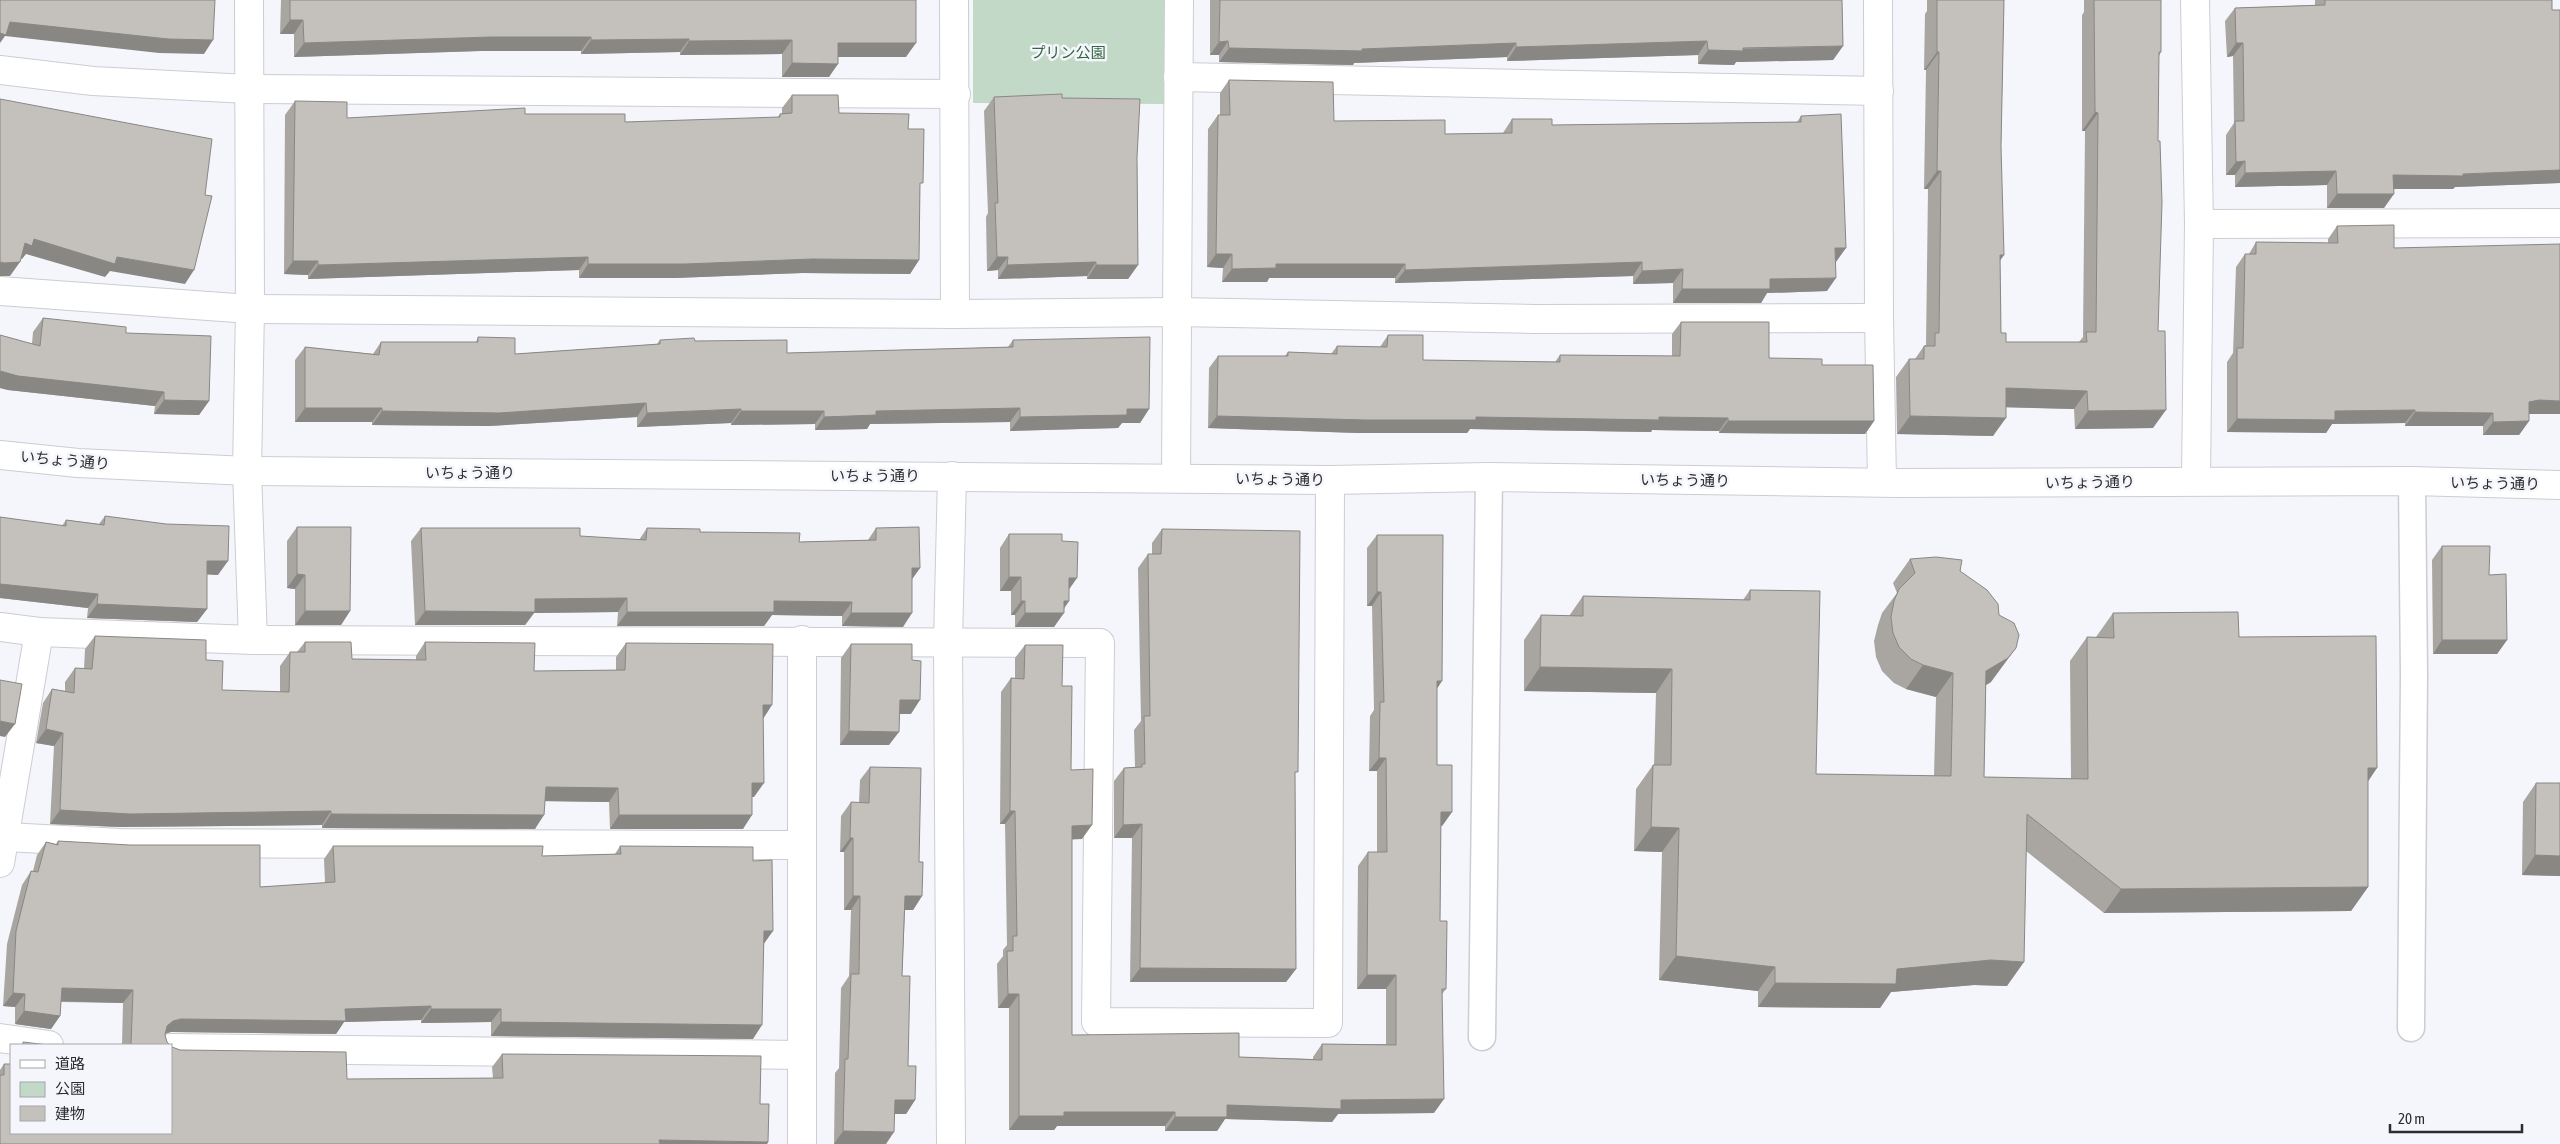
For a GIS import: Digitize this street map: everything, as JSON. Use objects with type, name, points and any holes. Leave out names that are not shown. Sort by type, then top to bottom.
[{"type":"street","points":[[249,0],[250,309],[248,471],[253,640]]},
{"type":"street","points":[[954,0],[956,94],[955,314]]},
{"type":"street","points":[[1176,477],[1179,0]]},
{"type":"street","points":[[1878,0],[1879,318],[1882,482]]},
{"type":"street","points":[[2195,0],[2199,224],[2196,480]]},
{"type":"street","points":[[0,70],[93,81],[248,89],[956,94]]},
{"type":"street","points":[[1178,77],[1879,91]]},
{"type":"street","points":[[2199,224],[2560,224]]},
{"type":"street","points":[[0,291],[250,309],[955,314],[1176,312],[1535,319],[1879,318]]},
{"type":"street","name":"いちょう通り","points":[[0,455],[78,463],[248,471],[1176,477],[1330,480],[1489,477],[1882,482],[2412,481],[2560,485]]},
{"type":"street","points":[[952,476],[948,642],[952,1144]]},
{"type":"street","points":[[0,627],[39,632],[253,640],[1100,642],[1096,1022],[1328,1023],[1330,480]]},
{"type":"street","points":[[0,863],[39,632]]},
{"type":"street","points":[[802,640],[802,1144]]},
{"type":"street","points":[[6,836],[120,843],[802,845]]},
{"type":"street","points":[[0,1038],[42,1044]]},
{"type":"street","points":[[172,1048],[802,1055]]},
{"type":"lane","points":[[1482,1037],[1489,477]]},
{"type":"lane","points":[[2411,1028],[2414,675],[2412,481]]},
{"type":"green space","name":"プリン公園","points":[[973,0],[1164,0],[1164,104],[973,103]]},
{"type":"building","points":[[0,0],[215,0],[213,40],[168,39],[10,22],[6,35],[0,33]]},
{"type":"building","points":[[290,0],[916,0],[916,43],[838,43],[838,64],[792,63],[792,40],[689,41],[689,39],[591,40],[591,37],[490,37],[304,43],[303,20],[290,20]]},
{"type":"building","points":[[1220,0],[1842,0],[1843,46],[1743,48],[1743,51],[1708,50],[1707,41],[1516,47],[1516,43],[1362,49],[1362,51],[1229,48],[1228,41],[1219,42]]},
{"type":"building","points":[[1937,0],[2004,0],[2001,146],[2004,255],[2000,255],[2001,333],[2006,333],[2006,342],[2087,342],[2086,332],[2096,332],[2098,113],[2095,112],[2094,0],[2161,0],[2158,141],[2160,141],[2162,202],[2158,331],[2165,331],[2166,410],[2088,411],[2087,391],[2006,388],[2006,418],[1910,416],[1909,359],[1924,359],[1924,346],[1935,346],[1935,333],[1939,333],[1941,171],[1937,171],[1939,52],[1937,52]]},
{"type":"building","points":[[2325,0],[2552,0],[2552,10],[2560,10],[2560,170],[2463,174],[2463,176],[2393,175],[2394,194],[2337,194],[2336,171],[2245,173],[2245,161],[2236,162],[2235,121],[2244,121],[2243,43],[2236,43],[2235,8],[2325,5]]},
{"type":"building","points":[[1229,80],[1333,82],[1334,121],[1445,120],[1445,134],[1512,133],[1512,119],[1552,119],[1552,125],[1801,122],[1801,116],[1841,114],[1846,248],[1835,248],[1836,278],[1770,279],[1770,289],[1682,289],[1683,269],[1642,271],[1642,262],[1405,270],[1405,264],[1276,264],[1276,268],[1232,269],[1232,254],[1216,254],[1218,115],[1230,115]]},
{"type":"building","points":[[1062,94],[1062,98],[1140,99],[1137,158],[1138,265],[1096,265],[1096,262],[1007,265],[1008,257],[997,257],[995,203],[998,203],[994,97]]},
{"type":"building","points":[[792,95],[838,95],[839,113],[909,114],[908,129],[924,129],[923,183],[920,183],[919,260],[812,259],[685,264],[588,264],[588,257],[318,265],[318,261],[293,261],[295,101],[347,102],[347,118],[525,108],[525,114],[625,114],[625,122],[780,117],[780,114],[792,113]]},
{"type":"building","points":[[0,99],[212,139],[205,195],[212,196],[194,270],[117,257],[115,264],[34,239],[32,246],[25,243],[20,262],[0,262]]},
{"type":"building","points":[[2394,225],[2394,248],[2560,244],[2560,401],[2539,400],[2529,402],[2529,421],[2493,422],[2493,413],[2415,412],[2415,410],[2335,411],[2335,420],[2237,419],[2237,348],[2243,348],[2245,254],[2256,254],[2256,242],[2338,243],[2337,226]]},
{"type":"building","points":[[43,318],[126,327],[126,333],[211,336],[209,401],[164,400],[164,392],[18,376],[0,371],[0,335],[40,346]]},
{"type":"building","points":[[1681,322],[1769,322],[1769,358],[1822,359],[1822,365],[1873,365],[1874,421],[1728,421],[1728,418],[1659,417],[1659,420],[1476,417],[1476,420],[1366,420],[1217,416],[1218,356],[1288,356],[1288,352],[1337,354],[1337,346],[1387,347],[1388,335],[1423,335],[1423,360],[1560,362],[1560,355],[1680,356]]},
{"type":"building","points":[[478,337],[515,338],[515,354],[660,344],[660,340],[694,338],[695,341],[787,340],[787,353],[1013,347],[1013,340],[1150,337],[1149,409],[1127,409],[1127,415],[1020,417],[1020,408],[876,411],[876,415],[824,417],[824,411],[741,411],[741,409],[647,413],[646,403],[499,413],[382,411],[382,408],[305,408],[305,347],[379,355],[381,342],[478,342]]},
{"type":"building","points":[[105,516],[166,524],[229,526],[228,561],[207,561],[207,609],[97,604],[98,594],[0,584],[0,517],[66,526],[66,520],[104,525]]},
{"type":"building","points":[[297,527],[351,527],[350,611],[305,611],[305,575],[297,574]]},
{"type":"building","points":[[919,527],[920,568],[912,568],[912,613],[851,613],[852,602],[774,601],[774,612],[627,612],[627,598],[535,599],[535,612],[425,611],[421,528],[580,528],[580,536],[646,540],[647,528],[700,529],[700,532],[800,533],[799,542],[876,540],[876,528]]},
{"type":"building","points":[[1162,529],[1300,531],[1298,772],[1295,772],[1296,969],[1140,968],[1142,824],[1123,825],[1124,768],[1142,767],[1142,764],[1145,764],[1144,716],[1150,716],[1148,554],[1161,554]]},
{"type":"building","points":[[1009,534],[1062,534],[1062,541],[1078,542],[1077,578],[1069,578],[1069,601],[1064,601],[1064,613],[1025,613],[1025,601],[1021,601],[1021,577],[1009,577]]},
{"type":"building","points":[[1377,535],[1443,535],[1442,681],[1437,681],[1437,765],[1452,765],[1452,812],[1441,812],[1440,921],[1447,921],[1446,989],[1442,989],[1444,1099],[1341,1100],[1341,1109],[1227,1105],[1227,1117],[1175,1117],[1175,1112],[1064,1112],[1064,1116],[1019,1116],[1019,994],[1008,994],[1007,951],[1013,951],[1013,936],[1017,936],[1015,811],[1010,811],[1011,678],[1024,679],[1025,645],[1063,645],[1062,686],[1072,686],[1071,770],[1093,769],[1092,825],[1072,826],[1072,1035],[1239,1033],[1239,1057],[1322,1060],[1322,1044],[1396,1045],[1396,975],[1367,975],[1368,852],[1387,852],[1386,758],[1379,758],[1380,702],[1384,702],[1381,592],[1377,592]]},
{"type":"building","points":[[2442,546],[2490,546],[2489,575],[2506,574],[2507,640],[2442,640]]},
{"type":"building","points":[[1936,557],[1962,560],[1960,571],[1987,590],[1998,604],[1999,615],[2014,623],[2019,635],[2016,648],[2008,658],[1986,671],[1984,777],[2088,779],[2087,637],[2114,638],[2113,613],[2238,612],[2239,637],[2376,636],[2377,768],[2368,768],[2368,887],[2121,889],[2027,814],[2024,962],[1991,960],[1897,969],[1896,984],[1775,983],[1775,967],[1676,956],[1679,828],[1651,827],[1653,765],[1671,765],[1672,669],[1540,667],[1541,615],[1583,616],[1583,596],[1750,600],[1750,590],[1820,591],[1816,774],[1951,776],[1953,673],[1923,665],[1911,659],[1899,647],[1893,633],[1891,617],[1894,601],[1899,589],[1915,573],[1910,559]]},
{"type":"building","points":[[95,636],[206,640],[206,660],[223,661],[222,690],[289,692],[290,652],[305,652],[305,642],[351,642],[352,659],[426,660],[425,642],[535,643],[534,671],[625,670],[626,643],[773,644],[772,705],[763,705],[764,783],[752,783],[752,815],[619,815],[618,788],[546,787],[544,815],[331,814],[331,811],[130,814],[60,810],[63,733],[46,729],[52,689],[74,693],[75,668],[92,669]]},
{"type":"building","points":[[851,644],[912,644],[912,660],[921,661],[920,700],[900,700],[899,732],[849,731]]},
{"type":"building","points":[[0,680],[22,684],[15,724],[0,721]]},
{"type":"building","points":[[870,767],[921,768],[919,862],[923,862],[922,896],[905,896],[902,976],[910,976],[908,1066],[916,1066],[915,1100],[895,1100],[894,1132],[843,1131],[845,1059],[848,1059],[851,974],[859,974],[860,896],[853,896],[853,838],[850,838],[851,802],[869,803]]},
{"type":"building","points":[[2536,783],[2560,783],[2560,856],[2535,855]]},
{"type":"building","points":[[58,841],[130,845],[260,845],[260,887],[335,882],[333,846],[543,846],[542,856],[621,854],[620,846],[753,847],[753,861],[772,860],[773,931],[764,931],[762,1025],[501,1022],[501,1009],[431,1009],[431,1006],[345,1009],[346,1021],[181,1019],[173,1021],[167,1026],[165,1035],[169,1044],[131,1044],[133,990],[62,988],[60,1016],[24,1011],[25,994],[13,993],[16,931],[31,871],[38,872],[46,842],[58,845]]},
{"type":"building","points":[[23,1042],[40,1044],[23,1044]]},
{"type":"building","points":[[172,1047],[180,1050],[346,1052],[347,1079],[503,1078],[502,1054],[761,1056],[760,1104],[769,1104],[768,1142],[659,1140],[660,1144],[0,1144],[0,1075],[4,1075],[4,1064],[10,1064],[10,1134],[172,1134]]}]
